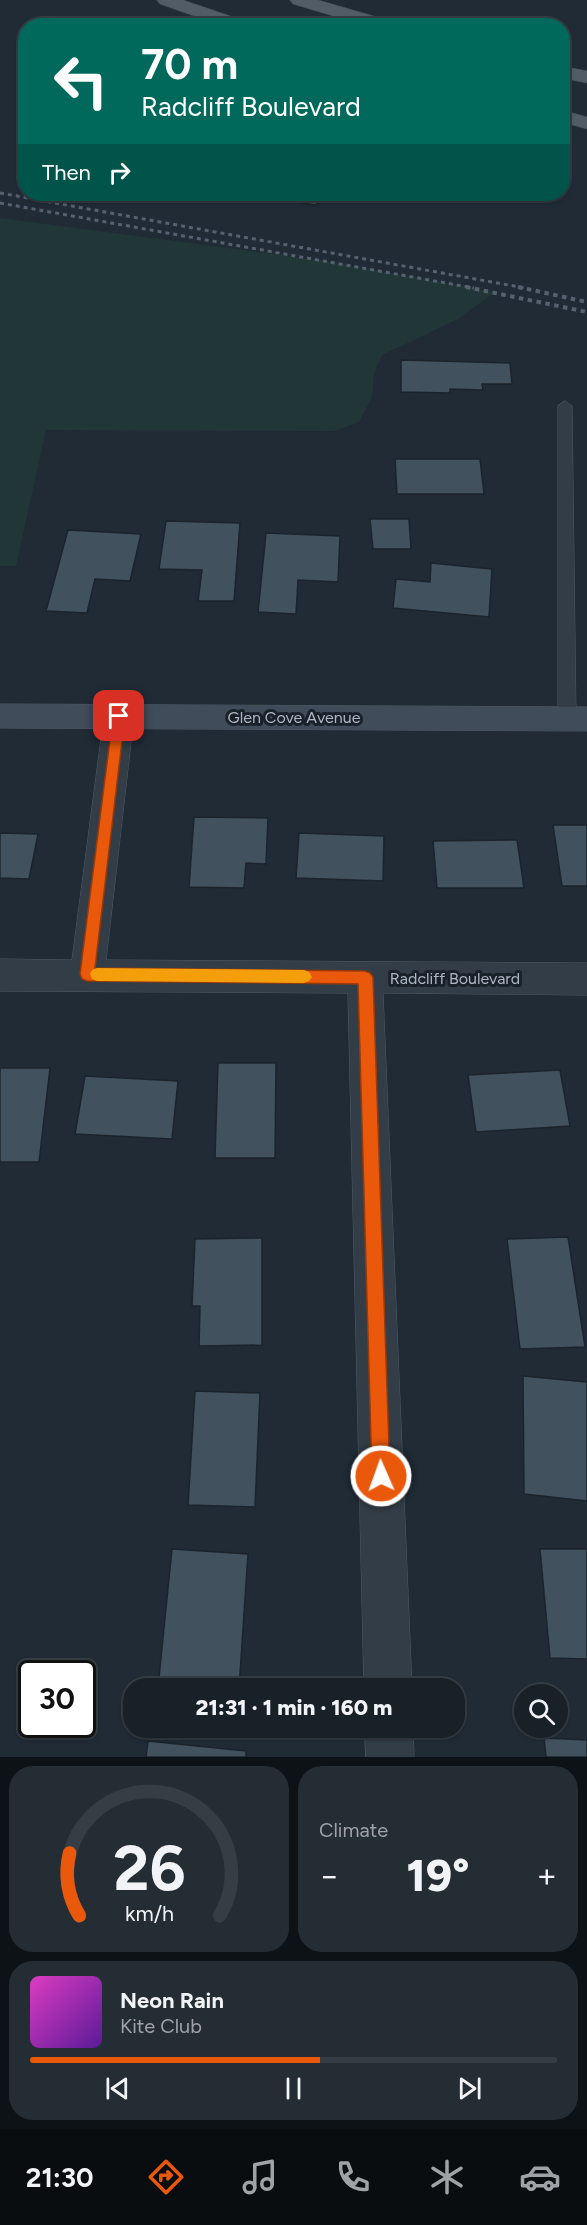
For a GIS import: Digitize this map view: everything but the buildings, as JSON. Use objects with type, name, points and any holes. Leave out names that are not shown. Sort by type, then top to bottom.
[{"type":"main road","points":[[166,0],[219,18]]},
{"type":"main road","points":[[299,0],[361,18]]},
{"type":"main road","points":[[570,74],[587,77]]},
{"type":"main road","points":[[570,118],[587,123]]},
{"type":"main road","name":"Glen Cove Avenue","points":[[0,716],[577,719]]},
{"type":"street","points":[[87,974],[119,716]]},
{"type":"street","name":"Radcliff Boulevard","points":[[0,975],[587,979]]},
{"type":"street","points":[[365,977],[388,1678]]},
{"type":"street","points":[[389,1738],[390,1757]]},
{"type":"lane","points":[[565,406],[577,719]]},
{"type":"green space","points":[[0,218],[326,261],[495,292],[458,319],[382,355],[374,373],[372,397],[359,422],[334,431],[46,430],[16,566],[0,566]]},
{"type":"railway","points":[[0,193],[18,196]]},
{"type":"railway","points":[[44,201],[525,288]]},
{"type":"railway","points":[[0,203],[474,288]]},
{"type":"railway","points":[[466,287],[587,312]]},
{"type":"railway","points":[[518,287],[587,302]]},
{"type":"slow traffic","points":[[97,974],[304,977]]},
{"type":"route","points":[[119,716],[87,974],[365,977],[381,1476]]}]
